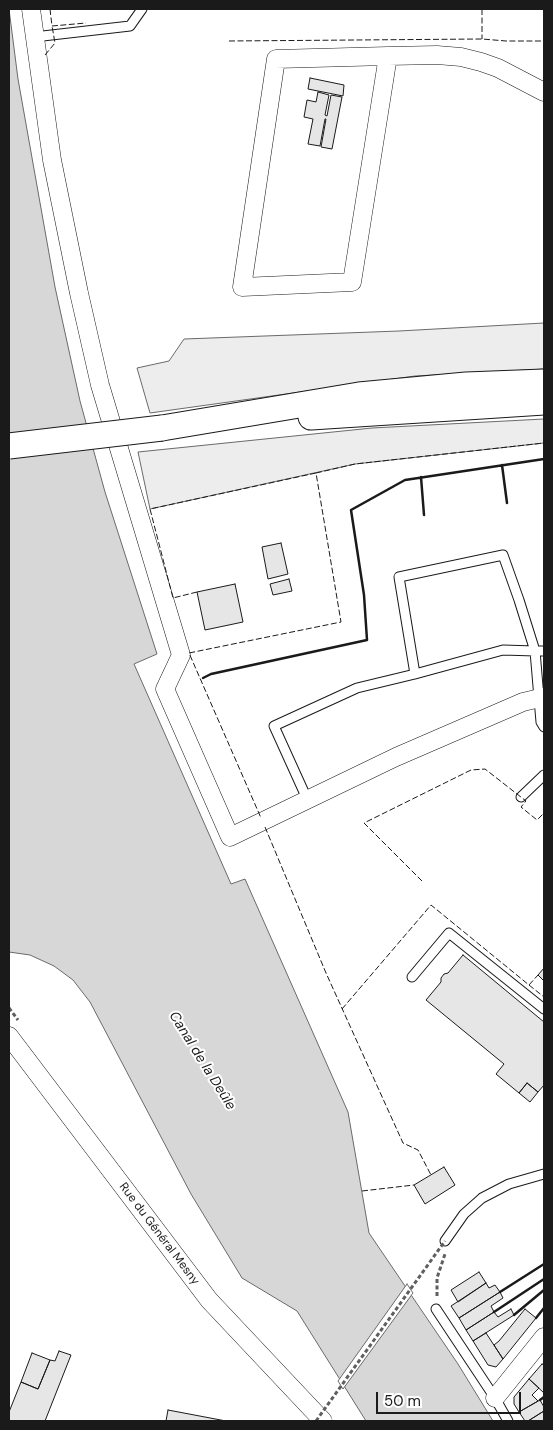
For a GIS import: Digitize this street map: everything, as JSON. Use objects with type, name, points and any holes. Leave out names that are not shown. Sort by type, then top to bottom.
[{"type":"main road","points":[[9,446],[162,428],[359,395],[428,388],[544,382]]},
{"type":"main road","points":[[162,428],[544,402]]},
{"type":"street","points":[[31,9],[52,160],[78,294],[100,385],[181,655],[166,689],[230,838],[406,753],[522,702],[542,698]]},
{"type":"street","points":[[388,56],[352,282],[242,287],[276,59],[388,56],[461,58],[498,68],[544,92]]},
{"type":"street","name":"Rue du Général Mesny","points":[[15,1030],[204,1294],[322,1421]]},
{"type":"street","points":[[495,1398],[544,1337]]},
{"type":"lane","points":[[34,37],[130,26],[142,9]]},
{"type":"lane","points":[[415,674],[399,577],[503,555],[540,651],[541,722],[544,727]]},
{"type":"lane","points":[[308,801],[274,726],[357,688],[503,650],[540,651]]},
{"type":"lane","points":[[520,797],[544,775]]},
{"type":"lane","points":[[412,977],[449,933],[544,1010]]},
{"type":"lane","points":[[447,1239],[464,1214],[482,1198],[510,1184],[544,1174]]},
{"type":"lane","points":[[436,1309],[495,1398],[508,1421]]},
{"type":"path","points":[[9,1008],[15,1030]]},
{"type":"path","points":[[316,1421],[447,1239]]},
{"type":"path","points":[[436,1309],[437,1278],[447,1251]]},
{"type":"path","points":[[324,1398],[330,1405]]},
{"type":"shaded area","points":[[544,323],[544,369],[415,376],[150,413],[137,368],[169,361],[184,339],[399,331]]},
{"type":"shaded area","points":[[544,419],[544,443],[355,464],[150,509],[138,452],[372,428]]},
{"type":"water","name":"Canal de la Deûle","points":[[9,9],[18,79],[55,287],[80,401],[105,492],[157,654],[134,664],[231,884],[245,879],[348,1112],[369,1233],[458,1364],[493,1421],[366,1421],[297,1311],[242,1278],[191,1194],[90,1002],[73,980],[54,966],[30,955],[9,952]]},
{"type":"pier","points":[[407,1284],[413,1293],[343,1389],[338,1381]]},
{"type":"building","points":[[310,78],[344,85],[343,96],[308,89]]},
{"type":"building","points":[[318,92],[329,95],[325,115],[327,116],[331,95],[342,97],[332,149],[321,147],[326,119],[320,146],[308,144],[313,119],[304,117],[307,100],[316,102]]},
{"type":"building","points":[[281,543],[288,574],[268,579],[262,547]]},
{"type":"building","points":[[289,579],[292,591],[273,595],[270,584]]},
{"type":"building","points":[[235,584],[243,622],[205,630],[197,592]]},
{"type":"building","points":[[463,955],[544,1022],[544,1085],[538,1092],[527,1083],[519,1093],[496,1074],[504,1064],[426,1000],[441,982],[444,974],[448,973]]},
{"type":"building","points":[[544,968],[544,981],[538,975]]},
{"type":"building","points":[[527,1083],[538,1092],[530,1102],[519,1093]]},
{"type":"building","points":[[444,1167],[455,1185],[425,1204],[414,1185]]},
{"type":"building","points":[[479,1272],[486,1283],[458,1302],[451,1290]]},
{"type":"building","points":[[486,1283],[489,1288],[495,1285],[500,1292],[459,1318],[451,1306]]},
{"type":"building","points":[[500,1292],[503,1298],[491,1306],[494,1312],[466,1330],[459,1318]]},
{"type":"building","points":[[511,1309],[514,1315],[473,1341],[466,1330],[494,1312],[498,1317]]},
{"type":"building","points":[[525,1309],[536,1318],[503,1359],[494,1345]]},
{"type":"building","points":[[486,1333],[503,1359],[496,1367],[488,1365],[473,1341]]},
{"type":"building","points":[[59,1351],[71,1355],[45,1421],[9,1421],[9,1412],[21,1382],[38,1389],[50,1360],[55,1361]]},
{"type":"building","points":[[32,1353],[50,1360],[38,1389],[21,1382]]},
{"type":"building","points":[[542,1364],[544,1365],[544,1393],[529,1379]]},
{"type":"building","points":[[529,1379],[539,1388],[532,1395],[538,1401],[519,1412],[514,1404],[514,1397]]},
{"type":"building","points":[[540,1400],[544,1411],[525,1421],[519,1412]]},
{"type":"building","points":[[168,1410],[226,1421],[166,1421]]},
{"type":"building","points":[[544,1411],[544,1421],[528,1421]]},
{"type":"fence","points":[[50,9],[52,26],[86,23]]},
{"type":"fence","points":[[482,9],[482,39]]},
{"type":"fence","points":[[45,55],[55,43],[52,26]]},
{"type":"fence","points":[[229,41],[482,39],[544,41]]},
{"type":"fence","points":[[316,473],[355,464],[544,443]]},
{"type":"fence","points":[[197,592],[173,598],[150,509],[316,473],[341,622],[189,653],[261,818]]},
{"type":"fence","points":[[422,881],[364,823],[471,770],[485,769],[526,801],[521,807],[537,820],[544,815]]},
{"type":"fence","points":[[265,827],[326,973],[403,1143],[418,1150],[431,1175]]},
{"type":"fence","points":[[342,1009],[431,905],[529,985],[538,975]]},
{"type":"fence","points":[[529,985],[544,997]]},
{"type":"fence","points":[[362,1191],[414,1185]]},
{"type":"wall","points":[[203,678],[211,674],[367,640],[364,595],[351,510],[405,480],[544,459]]},
{"type":"wall","points":[[502,465],[507,503]]},
{"type":"wall","points":[[421,477],[424,515]]},
{"type":"wall","points":[[500,1292],[544,1264]]},
{"type":"wall","points":[[494,1312],[544,1279]]},
{"type":"wall","points":[[514,1315],[544,1290]]},
{"type":"wall","points":[[536,1318],[544,1308]]},
{"type":"wall","points":[[540,1400],[544,1397]]}]
